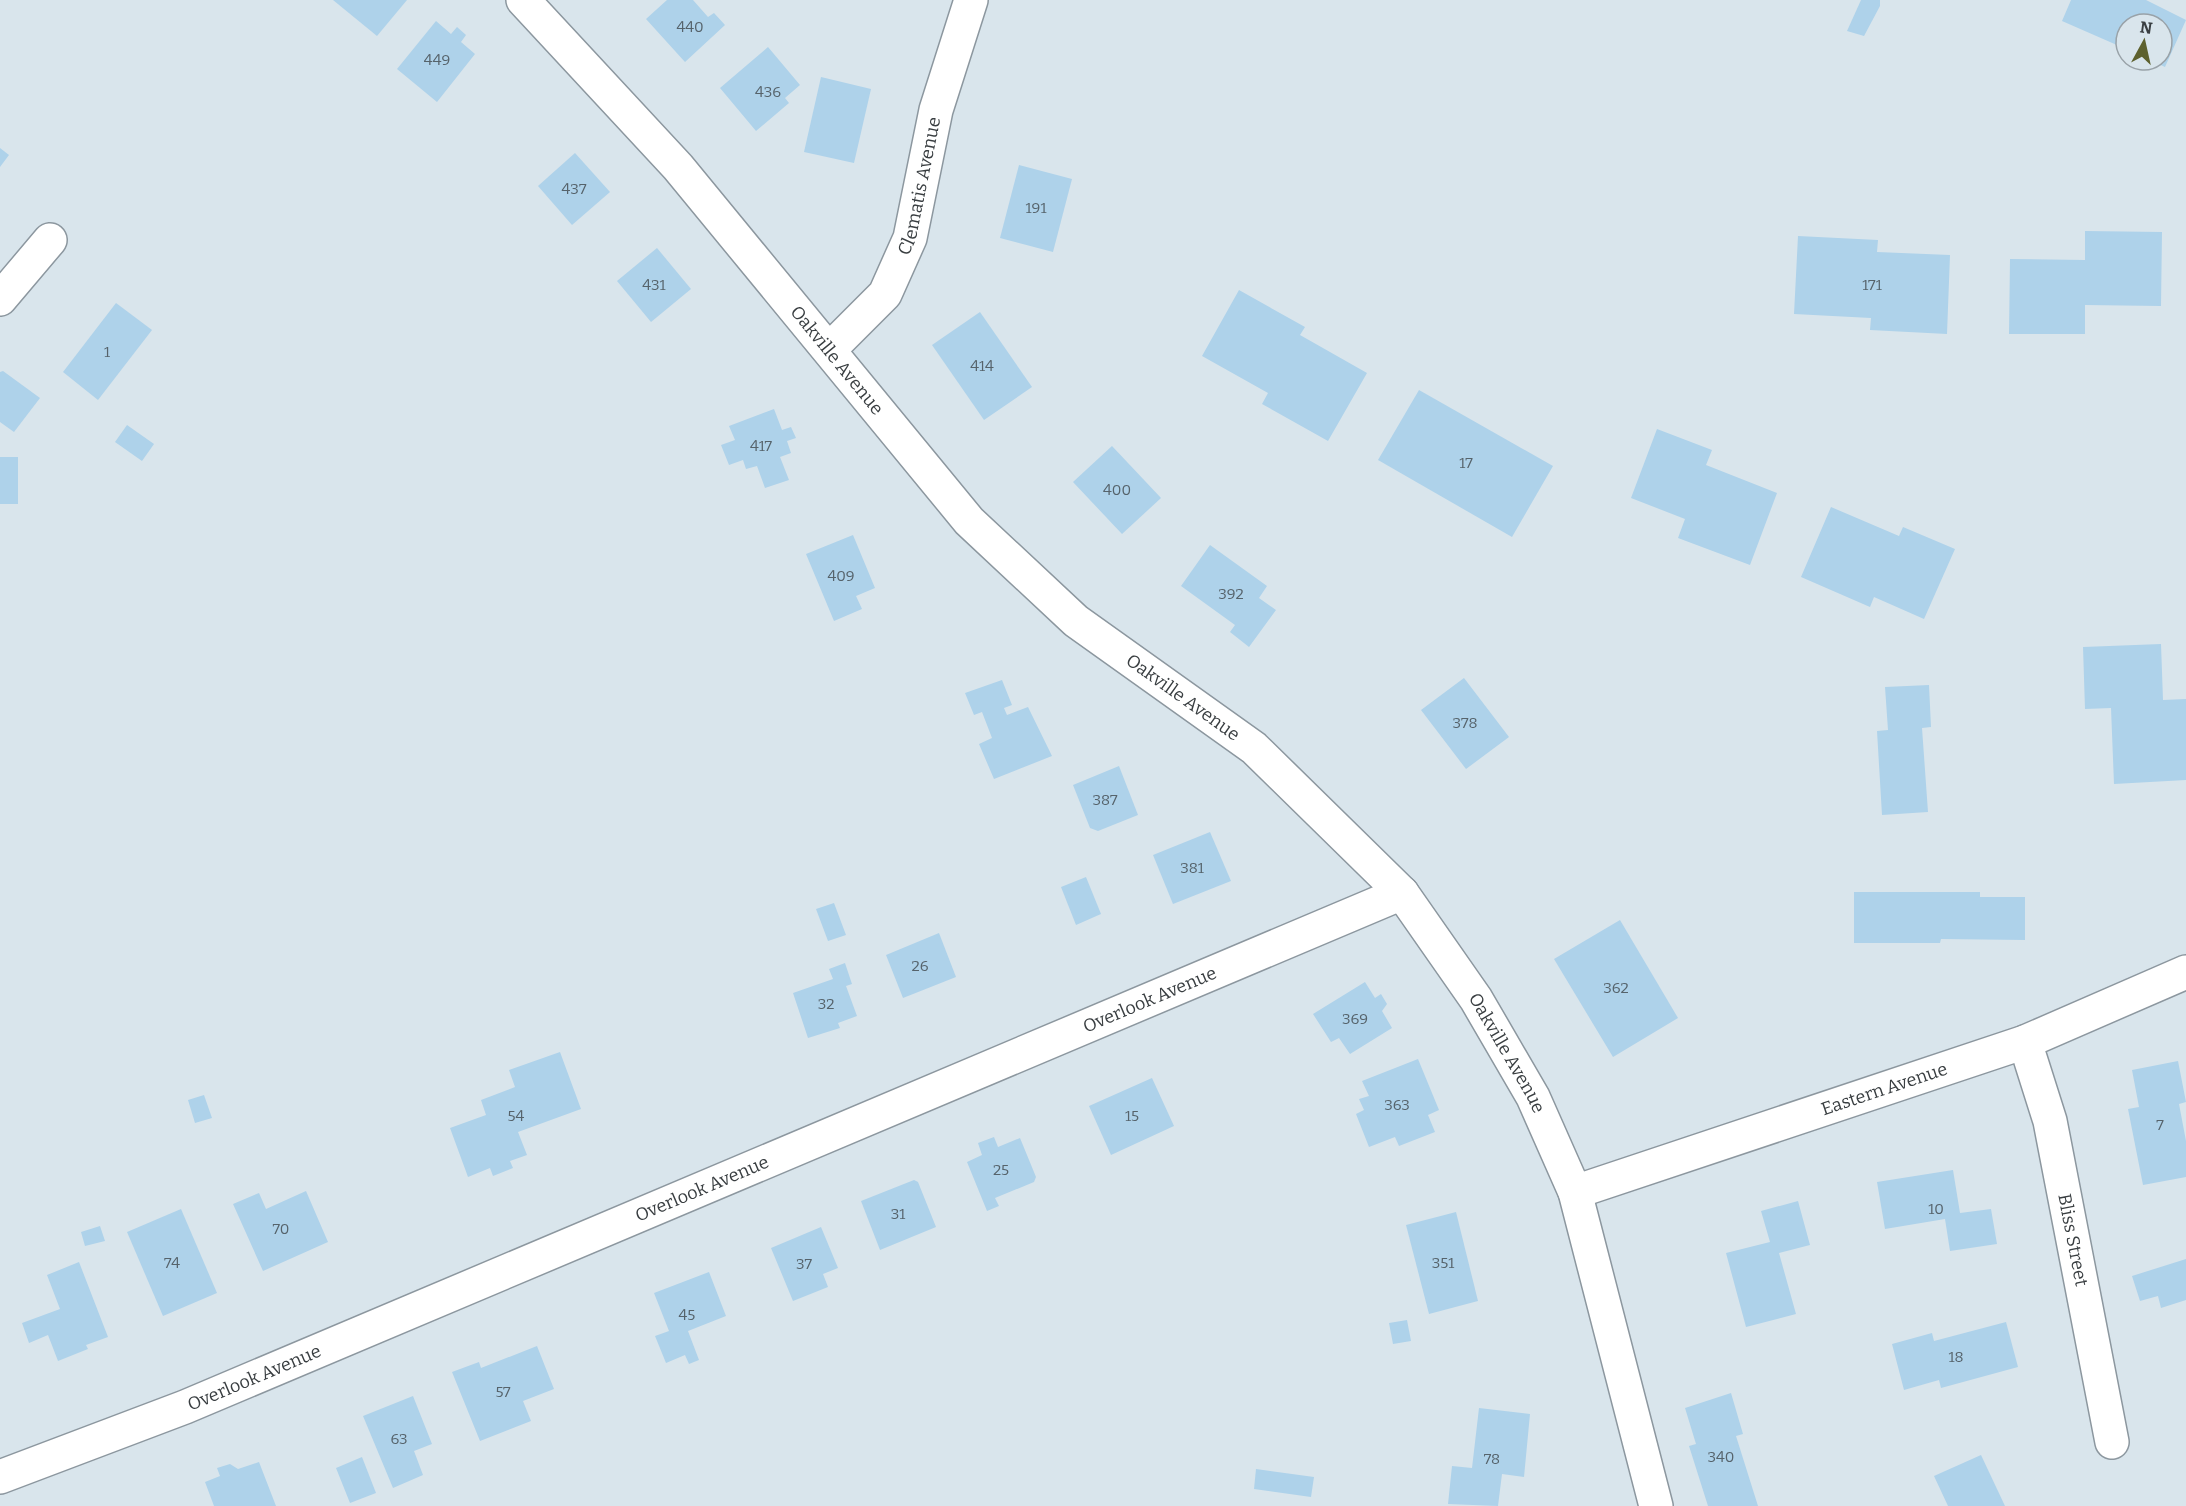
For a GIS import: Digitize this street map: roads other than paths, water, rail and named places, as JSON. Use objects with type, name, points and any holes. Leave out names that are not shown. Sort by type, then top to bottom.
[{"type":"street","name":"Oakville Avenue","points":[[523,0],[678,167],[830,349],[969,521],[1076,621],[1254,748],[1402,893],[1476,999],[1533,1097],[1575,1192],[1656,1506]]},
{"type":"street","name":"Clematis Avenue","points":[[830,349],[885,294],[910,238],[936,110],[971,0]]},
{"type":"street","points":[[0,299],[50,240]]},
{"type":"street","name":"Overlook Avenue","points":[[0,1477],[185,1407],[1402,893]]},
{"type":"street","name":"Eastern Avenue","points":[[1575,1192],[2025,1042],[2186,972]]},
{"type":"street","name":"Bliss Street","points":[[2025,1042],[2050,1121],[2112,1442]]}]
